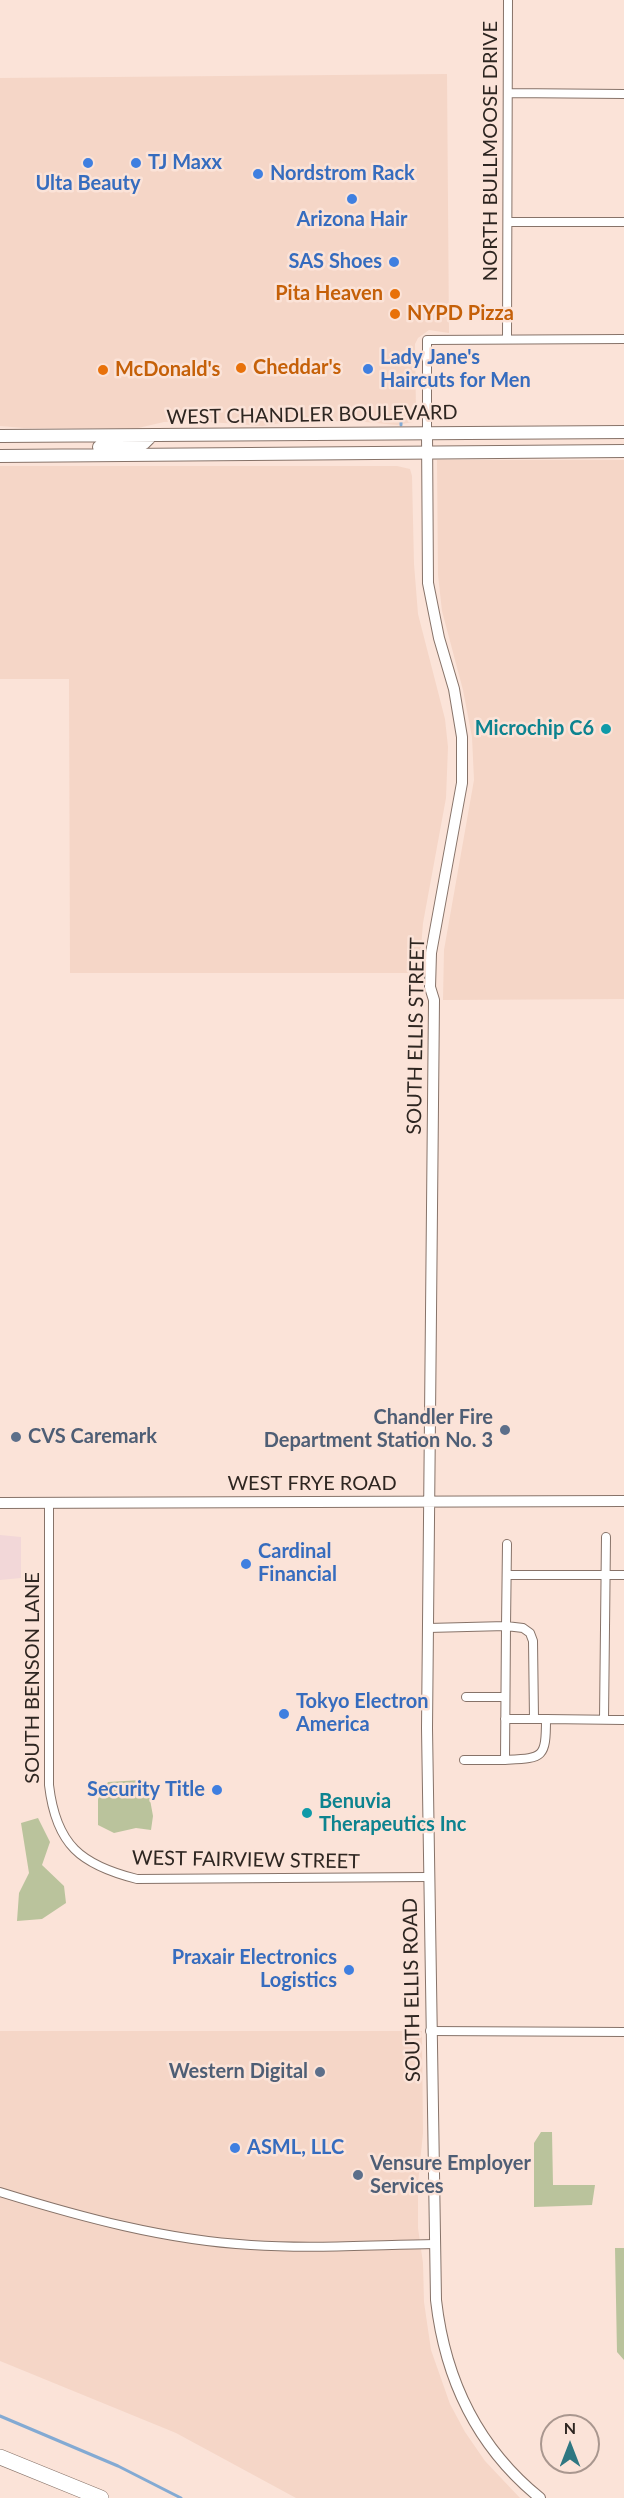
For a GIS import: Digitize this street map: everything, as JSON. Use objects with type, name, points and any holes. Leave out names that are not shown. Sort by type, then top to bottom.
[{"type":"highway","points":[[0,2457],[101,2498]]},
{"type":"main road","name":"WEST CHANDLER BOULEVARD","points":[[0,436],[624,432]]},
{"type":"main road","points":[[81,455],[98,447],[139,445],[151,436]]},
{"type":"main road","name":"WEST CHANDLER BOULEVARD","points":[[0,456],[624,451]]},
{"type":"street","name":"NORTH BULLMOOSE DRIVE","points":[[507,339],[508,0]]},
{"type":"street","points":[[508,93],[624,94]]},
{"type":"street","points":[[508,222],[624,222]]},
{"type":"street","points":[[427,433],[427,340],[624,339]]},
{"type":"street","name":"SOUTH ELLIS STREET","points":[[427,433],[428,583],[454,688],[462,737],[462,783],[431,953],[430,987],[434,1000],[429,1502]]},
{"type":"street","name":"WEST FRYE ROAD","points":[[0,1503],[624,1501]]},
{"type":"street","name":"SOUTH ELLIS ROAD","points":[[429,1502],[428,1877],[436,2300],[447,2361],[462,2400],[474,2423],[501,2461],[540,2498]]},
{"type":"street","name":"SOUTH BENSON LANE","points":[[49,1503],[49,1785],[52,1808],[60,1829],[72,1848]]},
{"type":"street","points":[[604,1719],[606,1537]]},
{"type":"street","points":[[506,1760],[507,1544]]},
{"type":"street","points":[[507,1575],[624,1575]]},
{"type":"street","points":[[428,1628],[506,1626],[523,1628],[530,1633],[533,1641],[534,1719]]},
{"type":"street","points":[[466,1697],[506,1697]]},
{"type":"street","points":[[506,1719],[624,1720]]},
{"type":"street","points":[[464,1760],[535,1759],[542,1752],[546,1737],[546,1719]]},
{"type":"street","name":"WEST FAIRVIEW STREET","points":[[72,1848],[106,1871],[137,1879],[428,1877]]},
{"type":"street","points":[[430,2031],[624,2031]]},
{"type":"street","points":[[0,2192],[81,2216],[169,2236],[204,2241],[307,2246],[434,2244]]},
{"type":"shaded area","points":[[447,74],[449,333],[429,330],[418,338],[415,344],[416,412],[413,422],[397,425],[355,421],[289,422],[262,426],[198,421],[164,422],[138,428],[0,426],[0,78]]},
{"type":"shaded area","points":[[437,460],[624,460],[624,999],[443,1000],[444,950],[474,780],[472,737],[463,690],[442,611],[438,575]]},
{"type":"shaded area","points":[[0,466],[397,466],[410,469],[418,614],[445,719],[448,747],[446,798],[423,923],[419,973],[70,973],[69,679],[0,679]]},
{"type":"shaded area","points":[[0,1535],[21,1537],[21,1578],[0,1580]]},
{"type":"shaded area","points":[[0,2031],[422,2031],[423,2133],[418,2183],[418,2228],[423,2263],[424,2302],[431,2350],[450,2404],[465,2432],[485,2461],[520,2498],[296,2498],[176,2433],[0,2361]]},
{"type":"green space","points":[[141,1780],[151,1783],[153,1789],[149,1794],[153,1816],[151,1830],[136,1828],[114,1833],[98,1825],[98,1799],[108,1782]]},
{"type":"green space","points":[[38,1818],[50,1842],[42,1865],[64,1886],[66,1903],[42,1919],[17,1921],[19,1893],[29,1873],[21,1823]]},
{"type":"green space","points":[[541,2132],[552,2132],[553,2185],[595,2185],[592,2205],[534,2207],[534,2143]]},
{"type":"green space","points":[[615,2248],[624,2248],[624,2360],[617,2352]]},
{"type":"waterway","points":[[401,407],[401,425]]},
{"type":"waterway","points":[[0,2416],[118,2466],[181,2498]]},
{"type":"place","name":"Ulta Beauty","points":[[88,163]]},
{"type":"place","name":"TJ Maxx","points":[[136,163]]},
{"type":"place","name":"Nordstrom Rack","points":[[258,174]]},
{"type":"place","name":"Arizona Hair","points":[[352,199]]},
{"type":"place","name":"SAS Shoes","points":[[394,262]]},
{"type":"place","name":"Pita Heaven","points":[[395,294]]},
{"type":"place","name":"NYPD Pizza","points":[[395,314]]},
{"type":"place","name":"Cheddar's","points":[[241,368]]},
{"type":"place","name":"Lady Jane's Haircuts for Men","points":[[368,369]]},
{"type":"place","name":"McDonald's","points":[[103,370]]},
{"type":"place","name":"Microchip C6","points":[[606,729]]},
{"type":"place","name":"Chandler Fire Department Station No. 3","points":[[505,1430]]},
{"type":"place","name":"CVS Caremark","points":[[16,1437]]},
{"type":"place","name":"Cardinal Financial","points":[[246,1564]]},
{"type":"place","name":"Tokyo Electron America","points":[[284,1714]]},
{"type":"place","name":"Security Title","points":[[217,1790]]},
{"type":"place","name":"Benuvia Therapeutics Inc","points":[[307,1813]]},
{"type":"place","name":"Praxair Electronics Logistics","points":[[349,1970]]},
{"type":"place","name":"Western Digital","points":[[320,2072]]},
{"type":"place","name":"ASML, LLC","points":[[235,2148]]},
{"type":"place","name":"Vensure Employer Services","points":[[358,2175]]}]
